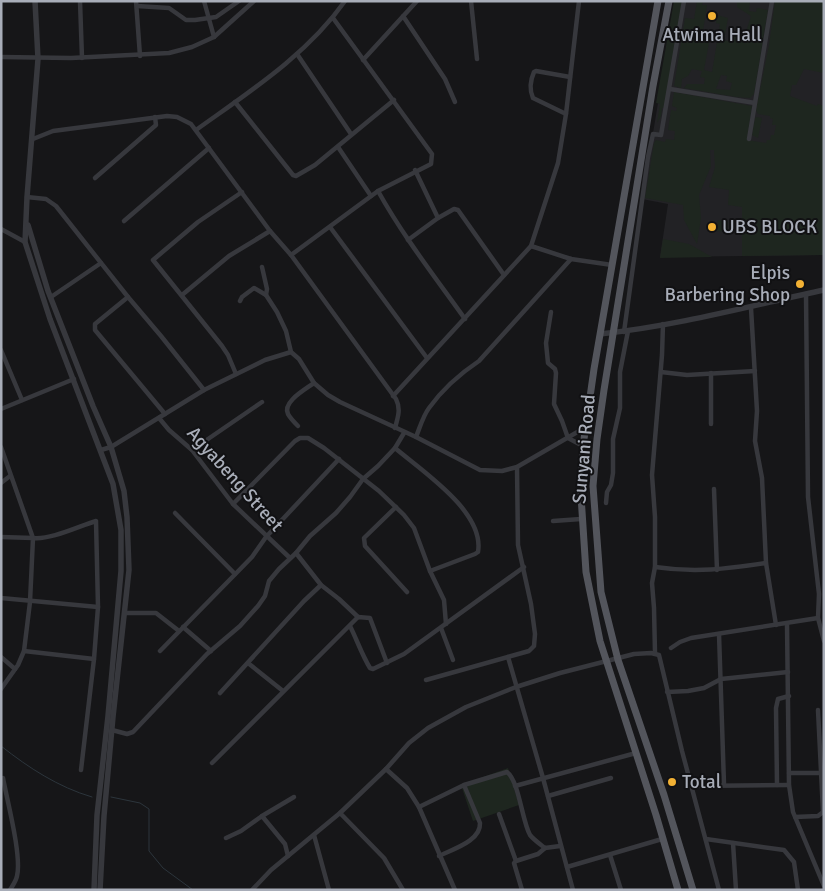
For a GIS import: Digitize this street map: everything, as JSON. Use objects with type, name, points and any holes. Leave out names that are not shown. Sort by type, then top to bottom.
[{"type":"main road","points":[[658,1],[600,334],[583,446],[581,519],[586,572],[606,662],[678,890]]},
{"type":"main road","name":"Sunyani Road","points":[[669,1],[653,86],[597,439],[593,486],[601,592],[618,660],[664,795],[692,890]]},
{"type":"street","points":[[35,1],[38,59],[25,242],[50,319],[113,484],[121,530],[121,571],[97,815],[94,890]]},
{"type":"street","points":[[80,1],[82,58]]},
{"type":"street","points":[[204,1],[214,37]]},
{"type":"street","points":[[1,57],[38,59],[82,58],[140,56],[181,51],[214,37],[254,1]]},
{"type":"street","points":[[196,130],[297,54],[333,18],[345,1]]},
{"type":"street","points":[[363,60],[415,3],[409,1]]},
{"type":"street","points":[[471,1],[477,59]]},
{"type":"street","points":[[393,396],[531,246],[558,164],[566,114],[579,1]]},
{"type":"street","points":[[606,503],[607,492],[611,485],[613,473],[613,439],[620,408],[620,372],[648,157],[653,134],[661,135],[684,1]]},
{"type":"street","points":[[749,139],[772,1]]},
{"type":"street","points":[[140,56],[136,3],[169,8],[186,20],[216,17],[237,3],[241,13]]},
{"type":"street","points":[[403,16],[445,80],[455,102]]},
{"type":"street","points":[[291,256],[370,196],[415,170],[431,164],[432,154],[333,18]]},
{"type":"street","points":[[297,54],[351,134]]},
{"type":"street","points":[[566,114],[532,98],[530,84],[536,71],[570,76]]},
{"type":"street","points":[[670,89],[755,103]]},
{"type":"street","points":[[235,102],[293,175],[298,175],[315,165],[394,100]]},
{"type":"street","points":[[33,140],[53,131],[155,117],[177,117],[191,124],[270,231],[291,256],[393,396],[398,405],[399,415],[395,428]]},
{"type":"street","points":[[95,178],[156,125],[155,117]]},
{"type":"street","points":[[338,147],[370,196]]},
{"type":"street","points":[[124,220],[209,148]]},
{"type":"street","points":[[415,170],[438,218]]},
{"type":"street","points":[[378,191],[391,215],[465,319]]},
{"type":"street","points":[[236,374],[225,350],[153,260],[198,222],[242,192]]},
{"type":"street","points":[[27,197],[46,199],[52,202],[204,390]]},
{"type":"street","points":[[408,240],[451,210],[458,210],[504,275]]},
{"type":"street","points":[[27,223],[51,298],[111,448],[124,491],[127,517],[129,570],[104,816],[100,890]]},
{"type":"street","points":[[330,227],[427,358]]},
{"type":"street","points":[[1,228],[25,242]]},
{"type":"street","points":[[182,295],[229,256],[270,231]]},
{"type":"street","points":[[531,246],[571,259],[612,265]]},
{"type":"street","points":[[416,437],[428,409],[479,361],[571,259]]},
{"type":"street","points":[[51,298],[101,263]]},
{"type":"street","points":[[262,267],[267,289],[266,295]]},
{"type":"street","points":[[240,301],[242,297],[254,288],[266,295],[286,331],[291,352],[299,359],[314,383],[328,395],[480,470],[502,471],[517,467],[586,427]]},
{"type":"street","points":[[600,334],[751,308],[824,290]]},
{"type":"street","points":[[806,294],[808,497],[819,594],[818,618],[824,641]]},
{"type":"street","points":[[128,297],[95,324],[95,330],[165,414]]},
{"type":"street","points":[[751,308],[757,411],[755,441],[762,478],[766,563],[776,625]]},
{"type":"street","points":[[551,312],[546,343],[548,363],[555,369],[556,373],[554,404],[568,438],[583,446]]},
{"type":"street","points":[[655,653],[652,582],[655,567],[655,517],[652,475],[663,324]]},
{"type":"street","points":[[101,450],[111,448],[204,390],[265,360],[291,352]]},
{"type":"street","points":[[2,353],[22,400]]},
{"type":"street","points":[[661,372],[687,375],[755,371]]},
{"type":"street","points":[[711,373],[711,424]]},
{"type":"street","points":[[1,409],[74,379]]},
{"type":"street","points":[[298,426],[288,414],[288,402],[314,383]]},
{"type":"street","points":[[192,450],[262,402]]},
{"type":"street","name":"Agyabeng Street","points":[[159,418],[169,430],[192,450],[233,504],[290,558]]},
{"type":"street","points":[[112,730],[127,734],[134,732],[211,650],[240,626],[265,596],[269,581],[310,536],[341,508],[363,479],[395,448],[404,433]]},
{"type":"street","points":[[233,504],[300,438],[308,438],[339,459],[396,507],[414,528],[430,571],[444,600],[443,626],[453,660]]},
{"type":"street","points":[[1,447],[33,538],[30,602],[24,651],[15,669],[1,689]]},
{"type":"street","points":[[395,448],[442,488],[462,508],[471,520],[478,540],[478,552],[475,554],[430,571]]},
{"type":"street","points":[[160,651],[252,557],[266,536],[339,459]]},
{"type":"street","points":[[426,680],[532,650],[536,642],[531,604],[518,546],[517,467]]},
{"type":"street","points":[[1,483],[10,476]]},
{"type":"street","points":[[714,489],[717,570]]},
{"type":"street","points":[[396,507],[364,538],[365,546],[407,592]]},
{"type":"street","points":[[175,514],[235,574]]},
{"type":"street","points":[[553,521],[581,519]]},
{"type":"street","points":[[1,536],[39,539],[96,521],[98,607],[82,770]]},
{"type":"street","points":[[296,553],[321,586],[339,598],[358,617],[370,618],[387,663]]},
{"type":"street","points":[[655,567],[698,571],[766,563]]},
{"type":"street","points":[[350,626],[360,645],[363,656],[370,668],[373,669],[404,654],[524,567]]},
{"type":"street","points":[[220,693],[304,601],[321,586]]},
{"type":"street","points":[[1,598],[98,607]]},
{"type":"street","points":[[125,613],[156,613],[179,632]]},
{"type":"street","points":[[212,764],[358,617]]},
{"type":"street","points":[[671,648],[691,638],[818,618]]},
{"type":"street","points":[[787,624],[789,785],[795,817],[824,886]]},
{"type":"street","points":[[183,627],[211,650]]},
{"type":"street","points":[[719,634],[724,784]]},
{"type":"street","points":[[24,651],[94,659]]},
{"type":"street","points":[[255,889],[271,870],[340,813],[386,770],[409,743],[428,728],[466,707],[516,687],[560,673],[618,660],[634,654],[655,653],[659,655],[719,890]]},
{"type":"street","points":[[1,657],[15,669]]},
{"type":"street","points":[[508,657],[573,890]]},
{"type":"street","points":[[248,663],[283,691]]},
{"type":"street","points":[[668,692],[704,688],[721,679],[788,672]]},
{"type":"street","points":[[777,784],[776,708],[778,699],[789,696]]},
{"type":"street","points":[[795,817],[818,816],[823,812],[818,710]]},
{"type":"street","points":[[777,728],[789,727]]},
{"type":"street","points":[[515,786],[636,753]]},
{"type":"street","points":[[386,770],[407,788],[419,807],[455,890]]},
{"type":"street","points":[[419,807],[464,785],[507,772],[515,786],[531,835],[545,848]]},
{"type":"street","points":[[789,773],[820,772]]},
{"type":"street","points":[[3,778],[17,864],[17,878],[10,890]]},
{"type":"street","points":[[548,796],[611,778]]},
{"type":"street","points":[[692,786],[724,784],[789,785]]},
{"type":"street","points":[[439,856],[475,837],[480,830],[480,823],[464,785]]},
{"type":"street","points":[[226,838],[241,831],[294,797]]},
{"type":"street","points":[[340,813],[384,858],[403,890]]},
{"type":"street","points":[[499,814],[516,861],[514,866],[522,890]]},
{"type":"street","points":[[262,816],[285,844],[288,856]]},
{"type":"street","points":[[314,835],[328,890]]},
{"type":"street","points":[[567,867],[662,838]]},
{"type":"street","points":[[706,839],[779,849],[786,852],[796,868],[798,890]]},
{"type":"street","points":[[733,843],[736,890]]},
{"type":"street","points":[[516,861],[538,854],[545,848],[560,846]]},
{"type":"street","points":[[610,855],[621,890]]},
{"type":"shaded area","points":[[674,1],[682,1],[665,108],[662,108],[661,116],[657,123],[660,104],[656,103]]},
{"type":"shaded area","points":[[675,1],[824,1],[824,255],[660,257],[668,204],[642,199]]},
{"type":"shaded area","points":[[697,1],[703,1],[702,5],[707,5],[703,31],[711,32],[704,70],[712,72],[720,24],[716,23],[717,15],[728,18],[724,40],[728,41],[731,39],[733,32],[746,32],[751,16],[737,7],[737,1],[750,2],[749,11],[756,12],[757,8],[768,10],[754,94],[750,98],[684,88],[687,84],[704,84],[705,78],[700,77],[702,71],[692,69],[688,76],[682,79],[681,88],[674,86],[685,18],[694,19]],"holes":[[[721,75],[727,76],[726,81],[732,83],[730,90],[716,89]]]},
{"type":"shaded area","points":[[775,1],[824,1],[824,40],[822,41],[821,54],[824,55],[824,73],[804,69],[796,85],[792,85],[790,96],[817,106],[818,104],[824,106],[824,255],[742,256],[742,207],[728,205],[729,190],[709,187],[715,167],[714,150],[710,150],[711,166],[699,195],[701,218],[697,244],[684,220],[683,205],[645,198],[654,143],[656,140],[665,142],[666,139],[674,140],[675,131],[668,130],[671,110],[676,111],[677,108],[672,106],[674,92],[752,106],[747,140],[766,143],[767,140],[770,140],[771,135],[774,135],[776,125],[772,125],[773,119],[770,116],[758,114],[756,110],[769,45]]},
{"type":"shaded area","points":[[755,118],[762,118],[758,138],[752,135]]},
{"type":"shaded area","points":[[718,220],[728,222],[728,232],[716,231]]},
{"type":"shaded area","points":[[663,239],[689,244],[712,257],[660,258]]},
{"type":"shaded area","points":[[508,768],[519,805],[473,821],[461,785]]},
{"type":"waterway","points":[[1,746],[44,776],[67,788],[92,797]]},
{"type":"waterway","points":[[111,797],[140,803],[149,809],[149,851],[163,868],[193,890]]},
{"type":"place","name":"Atwima Hall","points":[[712,16]]},
{"type":"place","name":"UBS BLOCK","points":[[712,227]]},
{"type":"place","name":"Elpis Barbering Shop","points":[[800,284]]},
{"type":"place","name":"Total","points":[[672,782]]}]
